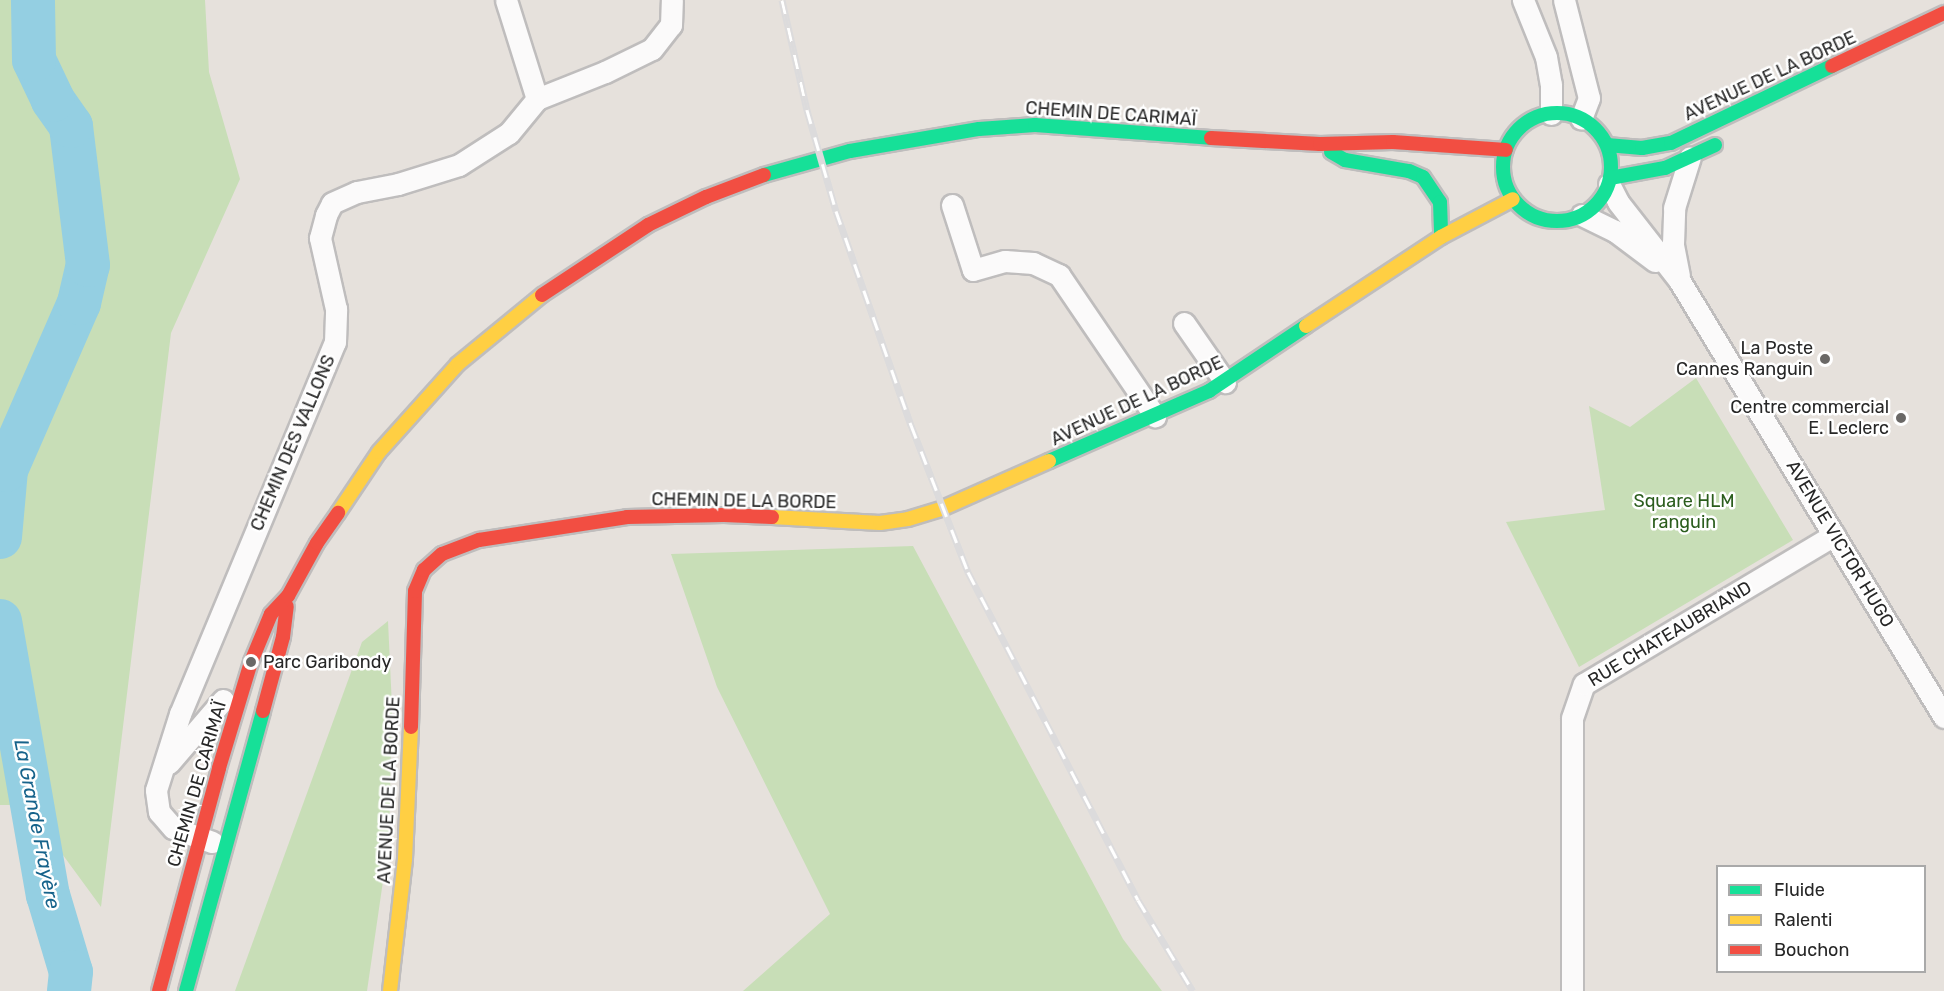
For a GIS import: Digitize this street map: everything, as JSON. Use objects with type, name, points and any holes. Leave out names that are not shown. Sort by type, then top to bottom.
[{"type":"street","points":[[506,0],[537,99]]},
{"type":"street","name":"CHEMIN DES VALLONS","points":[[224,845],[182,833],[165,821],[156,801],[158,779],[202,661],[335,342],[336,309],[320,238],[332,203],[357,192],[398,184],[459,165],[509,133],[537,99],[605,72],[652,48],[671,25],[672,0]]},
{"type":"street","points":[[1523,0],[1546,57],[1551,84],[1551,114]]},
{"type":"street","points":[[1564,0],[1589,98],[1581,119]]},
{"type":"street","name":"AVENUE DE LA BORDE","points":[[1607,145],[1642,148],[1671,143],[1944,13]]},
{"type":"street","points":[[1551,114],[1581,119],[1592,125],[1607,145],[1611,162],[1609,181],[1593,207],[1582,215],[1568,220],[1545,219],[1524,210],[1513,198],[1504,175],[1506,150],[1513,137],[1523,126],[1551,114]]},
{"type":"street","name":"CHEMIN DE CARIMAÏ","points":[[159,991],[199,838],[251,662],[272,614],[288,596],[317,543],[379,452],[458,364],[550,288],[648,225],[706,197],[767,174],[850,151],[979,129],[1035,125],[1089,131],[1320,144],[1393,142],[1506,150]]},
{"type":"street","points":[[1609,181],[1665,168],[1727,140]]},
{"type":"street","name":"CHEMIN DE CARIMAÏ","points":[[1320,144],[1345,160],[1409,171],[1423,177],[1440,202],[1441,237]]},
{"type":"street","points":[[1679,280],[1673,244],[1674,208],[1690,157]]},
{"type":"street","points":[[1609,181],[1618,202],[1679,280]]},
{"type":"street","name":"AVENUE DE LA BORDE","points":[[880,523],[908,519],[943,508],[1155,416],[1224,382],[1441,237],[1513,198]]},
{"type":"street","points":[[952,205],[972,270],[1005,261],[1033,263],[1059,275],[1155,416]]},
{"type":"street","points":[[1582,215],[1614,231],[1679,280]]},
{"type":"street","name":"AVENUE VICTOR HUGO","points":[[1679,280],[1944,717]]},
{"type":"street","points":[[1184,323],[1224,382]]},
{"type":"street","name":"CHEMIN DE LA BORDE","points":[[415,591],[424,570],[442,554],[479,540],[616,519],[724,515],[880,523]]},
{"type":"street","name":"RUE CHATEAUBRIAND","points":[[1572,991],[1572,718],[1584,684],[1834,535]]},
{"type":"street","name":"AVENUE DE LA BORDE","points":[[390,991],[408,813],[415,591]]},
{"type":"street","name":"CHEMIN DE CARIMAÏ","points":[[186,991],[224,845],[246,776],[283,637],[288,596]]},
{"type":"street","name":"CHEMIN DES VALLONS","points":[[202,661],[200,688],[208,699],[223,700]]},
{"type":"street","points":[[158,779],[182,746],[199,731],[223,700],[243,688]]},
{"type":"green space","points":[[0,0],[205,0],[209,72],[240,179],[171,333],[101,907],[49,836],[12,805],[0,805]]},
{"type":"green space","name":"Square HLM ranguin","points":[[1696,378],[1793,540],[1579,667],[1506,522],[1605,510],[1589,406],[1630,427]]},
{"type":"green space","points":[[913,546],[1123,939],[1162,991],[743,991],[830,914],[717,687],[671,554]]},
{"type":"green space","points":[[388,621],[392,707],[389,840],[367,991],[235,991],[362,642]]},
{"type":"waterway","name":"La Grande Frayère","points":[[0,537],[6,470],[79,303],[88,265],[71,126],[53,100],[34,60],[33,0]]},
{"type":"waterway","name":"La Grande Frayère","points":[[0,621],[48,895],[71,972],[69,991]]},
{"type":"railway","points":[[782,0],[807,110],[836,211],[911,425],[968,572],[1138,900],[1193,991]]},
{"type":"traffic: fast","points":[[1607,145],[1642,148],[1671,143],[1832,66]]},
{"type":"traffic: fast","points":[[1557,113],[1577,118],[1595,129],[1606,147],[1611,167],[1606,187],[1595,205],[1577,216],[1557,221],[1537,216],[1519,205],[1508,187],[1503,167],[1508,147],[1519,129],[1537,118],[1557,113]]},
{"type":"traffic: fast","points":[[764,175],[850,151],[979,129],[1035,125],[1211,138]]},
{"type":"traffic: fast","points":[[1610,178],[1665,168],[1715,145]]},
{"type":"traffic: fast","points":[[1331,152],[1345,160],[1409,171],[1423,177],[1440,202],[1441,237]]},
{"type":"traffic: fast","points":[[1049,461],[1209,391],[1306,326]]},
{"type":"traffic: fast","points":[[186,991],[263,711]]},
{"type":"traffic: slow","points":[[1306,326],[1441,237],[1513,199]]},
{"type":"traffic: slow","points":[[338,513],[379,452],[458,364],[542,295]]},
{"type":"traffic: slow","points":[[772,517],[880,523],[908,519],[943,508],[1049,461]]},
{"type":"traffic: slow","points":[[390,991],[405,859],[411,727]]},
{"type":"traffic: jam","points":[[1832,66],[1944,13]]},
{"type":"traffic: jam","points":[[1211,138],[1320,144],[1393,142],[1506,150]]},
{"type":"traffic: jam","points":[[542,295],[648,225],[706,197],[764,175]]},
{"type":"traffic: jam","points":[[159,991],[219,768],[251,662],[271,614],[288,596],[317,543],[338,513]]},
{"type":"traffic: jam","points":[[411,727],[415,591],[424,570],[442,554],[479,540],[627,517],[724,515],[772,517]]},
{"type":"traffic: jam","points":[[263,711],[283,637],[287,606]]},
{"type":"place","name":"La Poste Cannes Ranguin","points":[[1825,359]]},
{"type":"place","name":"Centre commercial E. Leclerc","points":[[1901,418]]},
{"type":"place","name":"Parc Garibondy","points":[[251,662]]}]
